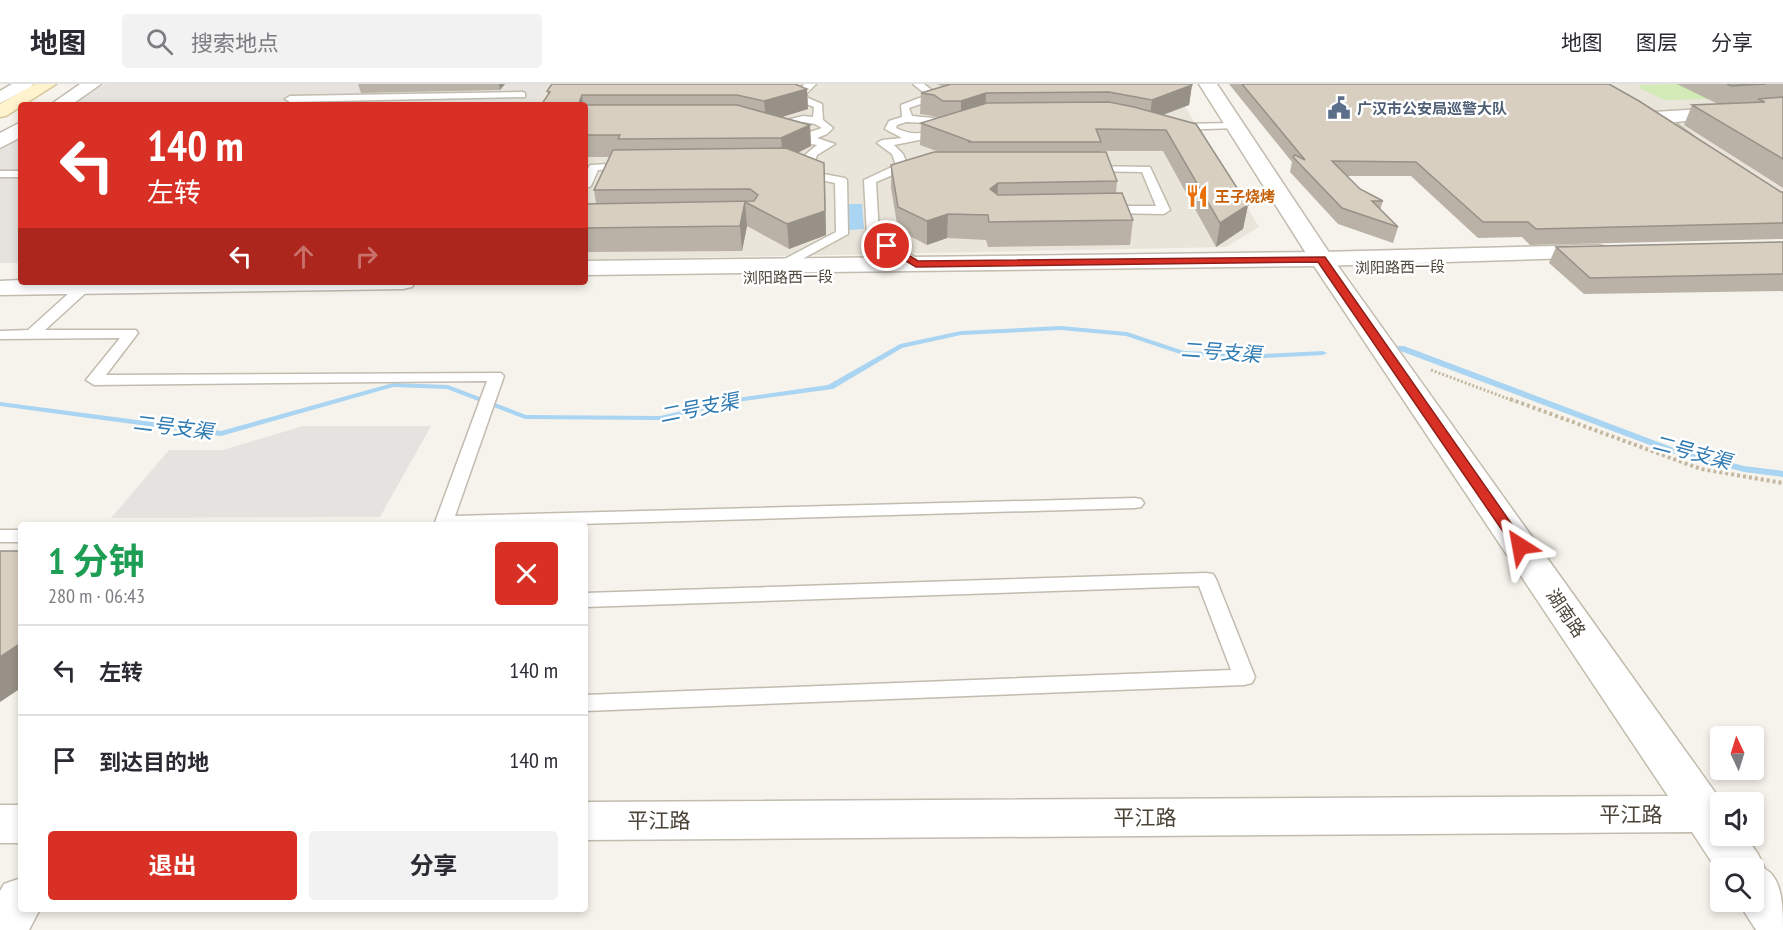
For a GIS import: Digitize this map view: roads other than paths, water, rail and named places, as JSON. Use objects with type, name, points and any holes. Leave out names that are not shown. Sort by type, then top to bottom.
[{"type":"main road","points":[[0,112],[47,84]]},
{"type":"main road","points":[[38,102],[68,84]]},
{"type":"main road","points":[[0,125],[18,114]]},
{"type":"street","points":[[0,98],[24,84]]},
{"type":"street","points":[[63,102],[92,84]]},
{"type":"street","name":"湖南路","points":[[1208,84],[1324,264],[1389,354],[1735,858]]},
{"type":"street","points":[[1636,107],[1694,143]]},
{"type":"street","points":[[1654,118],[1783,109]]},
{"type":"street","points":[[0,141],[18,130]]},
{"type":"street","name":"浏阳路西一段","points":[[588,279],[1616,257]]},
{"type":"street","points":[[588,268],[916,264],[1324,264]]},
{"type":"street","points":[[0,276],[18,276]]},
{"type":"street","points":[[0,288],[164,285]]},
{"type":"street","name":"平江路","points":[[588,820],[1704,814]]},
{"type":"street","points":[[0,824],[18,824]]},
{"type":"street","points":[[1764,901],[1783,929]]},
{"type":"street","points":[[3,930],[18,904]]},
{"type":"lane","points":[[518,102],[530,84]]},
{"type":"lane","points":[[812,84],[804,87],[801,94],[804,100],[819,106],[818,121]]},
{"type":"lane","points":[[908,119],[904,107],[926,99],[928,91],[918,84]]},
{"type":"lane","points":[[286,102],[298,91]]},
{"type":"lane","points":[[286,102],[522,95]]},
{"type":"lane","points":[[803,119],[818,121],[827,125],[826,131],[806,136],[786,135],[773,129],[787,122],[803,119]]},
{"type":"lane","points":[[915,136],[900,134],[890,129],[893,123],[908,119],[929,120],[946,127],[936,133],[915,136],[903,141],[882,143],[893,148],[901,156],[904,170],[870,180],[873,236],[916,264]]},
{"type":"lane","points":[[1167,127],[1235,126]]},
{"type":"lane","points":[[783,266],[842,234],[841,180],[820,177],[801,165],[811,152],[830,144],[816,142],[806,136]]},
{"type":"lane","points":[[588,180],[594,167],[642,166]]},
{"type":"lane","points":[[1076,169],[1146,169],[1164,210],[1093,210]]},
{"type":"lane","points":[[0,174],[18,174]]},
{"type":"lane","points":[[31,334],[85,286]]},
{"type":"lane","points":[[0,335],[131,333],[94,380],[496,375],[444,522]]},
{"type":"lane","points":[[479,522],[1135,503]]},
{"type":"lane","points":[[0,536],[18,536]]},
{"type":"lane","points":[[588,600],[1206,579],[1244,677],[588,704]]},
{"type":"water","points":[[849,204],[862,204],[864,229],[849,230]]},
{"type":"waterway","name":"二号支渠","points":[[0,404],[221,434],[393,385],[448,387],[525,417],[660,418],[744,399],[830,387],[900,346],[961,333],[1061,328],[1127,334],[1183,353],[1264,356],[1323,353]]},
{"type":"waterway","name":"二号支渠","points":[[1401,348],[1671,450],[1744,469],[1783,474]]},
{"type":"place","name":"广汉市公安局巡警大队","points":[[1339,108]]},
{"type":"place","name":"王子烧烤","points":[[1197,196]]}]
